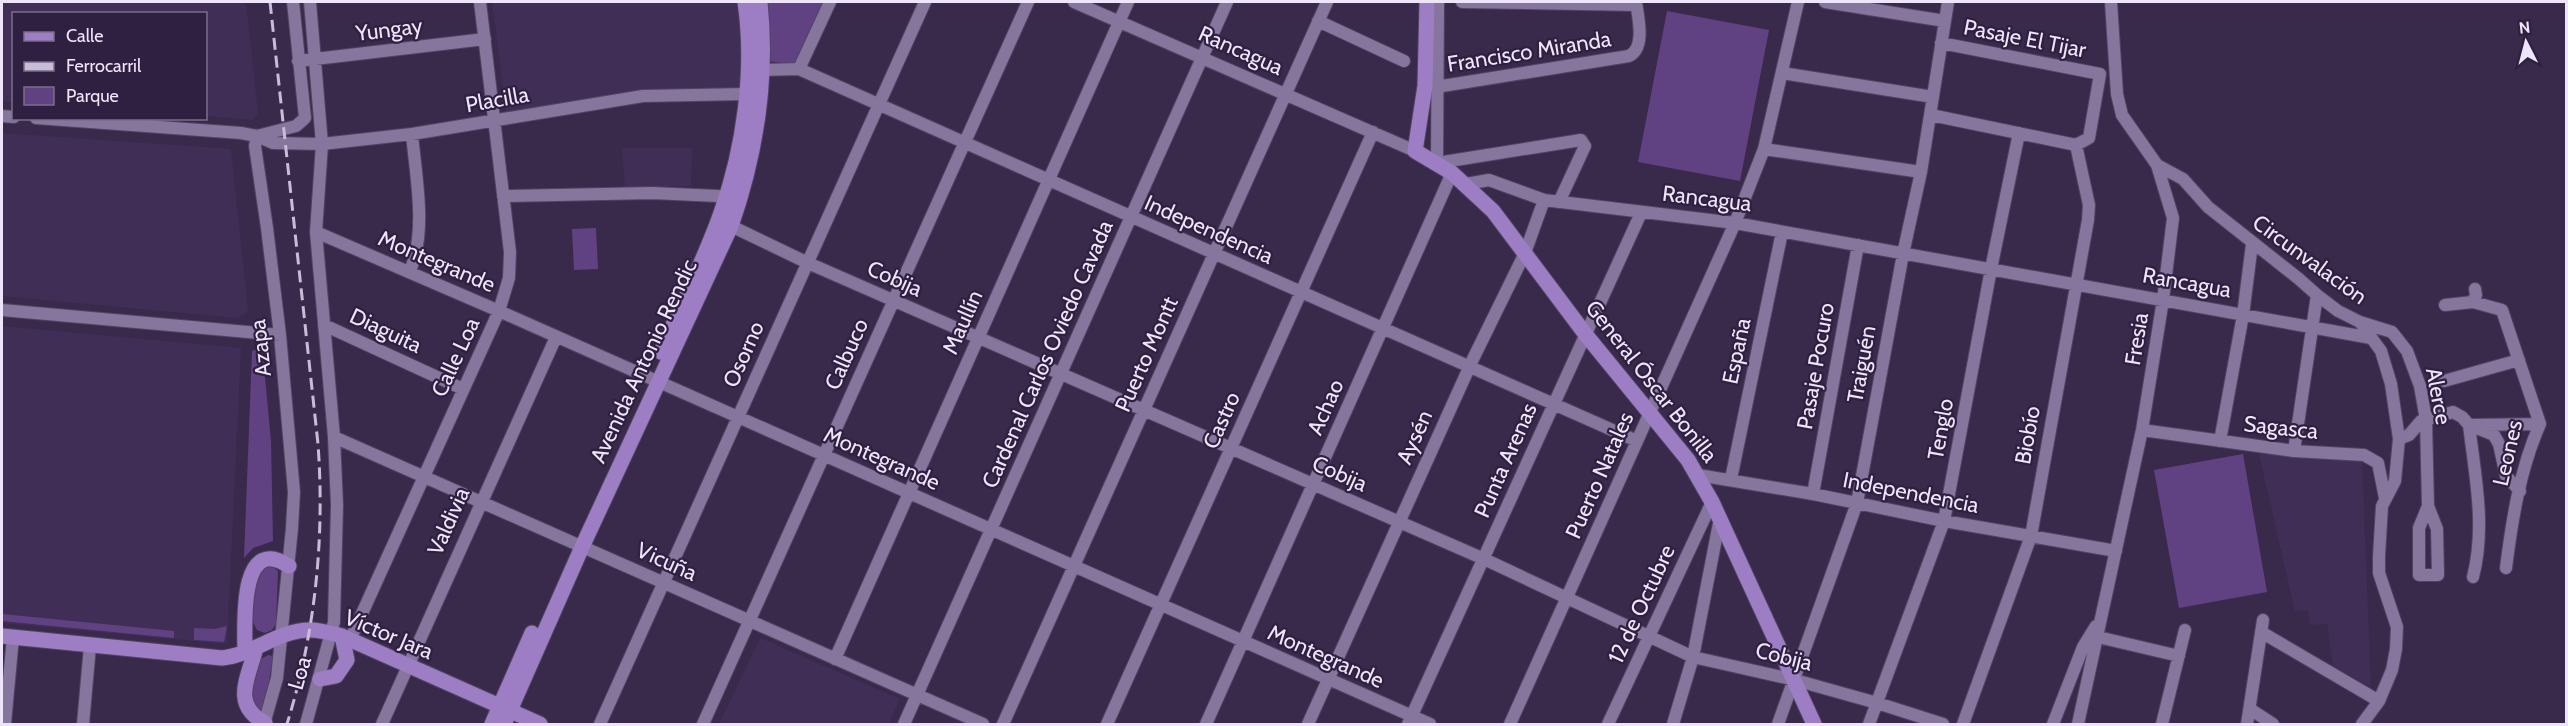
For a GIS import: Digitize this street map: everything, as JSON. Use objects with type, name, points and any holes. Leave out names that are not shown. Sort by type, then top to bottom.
[{"type":"main road","name":"Avenida Antonio Rendic","points":[[653,380],[725,200],[738,145],[746,94],[748,66],[745,2]]},
{"type":"main road","name":"Avenida Antonio Rendic","points":[[492,724],[504,714],[577,545],[653,380],[731,226],[753,148],[762,70],[760,2]]},
{"type":"main road","points":[[1414,151],[1425,86],[1426,2]]},
{"type":"main road","name":"Rancagua","points":[[1414,151],[1437,163],[1466,184]]},
{"type":"main road","name":"General Óscar Bonilla","points":[[1466,184],[1493,212],[1586,335],[1698,475],[1814,724]]},
{"type":"main road","points":[[265,724],[251,715],[245,699],[244,692],[251,650],[246,597],[253,571],[259,562],[269,558],[278,559],[289,566]]},
{"type":"main road","name":"Víctor Jara","points":[[7,636],[222,658],[238,656],[280,636],[310,630],[341,636],[408,665],[504,714],[540,724]]},
{"type":"main road","points":[[320,679],[336,675],[347,660],[341,636]]},
{"type":"street","points":[[62,120],[257,135],[292,127],[303,121],[305,107],[293,2]]},
{"type":"street","points":[[310,2],[317,59],[322,144],[316,232],[334,437],[337,505],[334,622],[341,636]]},
{"type":"street","name":"Calle Loa","points":[[341,636],[423,476],[499,311],[509,270],[510,252],[480,2]]},
{"type":"street","points":[[799,69],[830,2]]},
{"type":"street","name":"Osorno","points":[[600,724],[925,2]]},
{"type":"street","name":"Calbuco","points":[[703,724],[1028,2]]},
{"type":"street","name":"Rancagua","points":[[1074,2],[1414,151]]},
{"type":"street","name":"Maullín","points":[[835,659],[1128,2]]},
{"type":"street","name":"Cardenal Carlos Oviedo Cavada","points":[[904,724],[1227,2]]},
{"type":"street","name":"Puerto Montt","points":[[1003,724],[1327,2]]},
{"type":"street","points":[[1438,2],[1437,163],[1581,140],[1585,146],[1558,202]]},
{"type":"street","points":[[1462,2],[1636,3]]},
{"type":"street","name":"Puerto Natales","points":[[1510,724],[1735,223],[1764,149],[1798,2]]},
{"type":"street","name":"Pasaje El Tijar","points":[[1825,2],[1945,21]]},
{"type":"street","name":"Traiguén","points":[[1778,724],[1857,503],[1903,254],[1921,172],[1948,2]]},
{"type":"street","name":"Fresia","points":[[2078,724],[2142,430],[2163,300],[2173,218],[2157,165],[2122,115],[2117,94],[2111,2]]},
{"type":"street","name":"Francisco Miranda","points":[[1436,87],[1634,54],[1639,42],[1636,3]]},
{"type":"street","points":[[1318,21],[1404,61]]},
{"type":"street","name":"Yungay","points":[[298,61],[485,39]]},
{"type":"street","name":"Pasaje El Tijar","points":[[1941,43],[2100,74],[2089,138],[2076,145]]},
{"type":"street","name":"Independencia","points":[[762,70],[799,69],[1637,441]]},
{"type":"street","points":[[1782,73],[1933,97]]},
{"type":"street","name":"Placilla","points":[[257,135],[273,143],[322,144],[412,134],[644,96],[746,94]]},
{"type":"street","points":[[1931,115],[2076,145]]},
{"type":"street","name":"Castro","points":[[1107,724],[1373,132]]},
{"type":"street","name":"Tenglo","points":[[1869,724],[1944,521],[2019,133]]},
{"type":"street","points":[[410,272],[417,255],[420,237],[412,134]]},
{"type":"street","name":"Azapa","points":[[257,135],[255,151],[280,335],[294,492],[277,678],[265,724]]},
{"type":"street","name":"Biobío","points":[[1963,724],[2031,536],[2089,205],[2076,145]]},
{"type":"street","points":[[1764,149],[1921,172]]},
{"type":"street","name":"Circunvalación","points":[[2157,165],[2182,179],[2208,207],[2317,295],[2338,311],[2360,322],[2381,351],[2388,374],[2399,439],[2395,481],[2382,506],[2379,573],[2397,627],[2396,649],[2392,670],[2379,701],[2362,724]]},
{"type":"street","name":"Achao","points":[[1206,724],[1452,173]]},
{"type":"street","name":"Rancagua","points":[[1466,184],[1489,180],[1544,200],[1735,223],[2371,338]]},
{"type":"street","points":[[503,196],[652,193],[718,196],[725,200]]},
{"type":"street","name":"Aysén","points":[[1308,724],[1469,367],[1525,253],[1544,200]]},
{"type":"street","name":"Punta Arenas","points":[[1410,720],[1641,213]]},
{"type":"street","name":"Cobija","points":[[731,226],[1061,374],[1484,559],[1693,657],[1795,680],[1943,724]]},
{"type":"street","name":"Montegrande","points":[[316,232],[1161,605],[1329,680],[1410,720],[1430,724]]},
{"type":"street","name":"España","points":[[1731,479],[1782,232]]},
{"type":"street","points":[[2220,441],[2243,315],[2252,244]]},
{"type":"street","name":"Pasaje Pocuro","points":[[1813,494],[1858,245]]},
{"type":"street","points":[[2473,302],[2476,295],[2475,289]]},
{"type":"street","points":[[2294,451],[2317,295]]},
{"type":"street","name":"Leones","points":[[2445,306],[2473,302],[2502,310],[2540,424],[2528,450],[2511,528],[2506,568]]},
{"type":"street","points":[[2,310],[280,335]]},
{"type":"street","name":"Alerce","points":[[2360,322],[2392,332],[2407,351],[2420,387],[2426,420],[2428,506],[2437,529],[2438,575],[2419,575],[2419,528],[2428,506]]},
{"type":"street","name":"Diaguita","points":[[324,325],[463,389]]},
{"type":"street","name":"Valdivia","points":[[382,724],[480,501],[556,336]]},
{"type":"street","points":[[2444,381],[2519,360]]},
{"type":"street","points":[[2399,439],[2409,435],[2421,421],[2453,412],[2469,425],[2494,435],[2501,451],[2506,476],[2520,491]]},
{"type":"street","points":[[2469,425],[2540,424]]},
{"type":"street","points":[[2469,425],[2481,522],[2480,552],[2473,577]]},
{"type":"street","name":"Sagasca","points":[[2142,430],[2294,451],[2364,455],[2378,463],[2385,498]]},
{"type":"street","name":"Vicuña","points":[[334,437],[983,724]]},
{"type":"street","name":"Independencia","points":[[1698,475],[1731,479],[1944,521],[2116,551]]},
{"type":"street","name":"12 de Octubre","points":[[1608,724],[1712,502]]},
{"type":"street","points":[[1673,724],[1693,657],[1720,518]]},
{"type":"street","name":"Fresia","points":[[2053,724],[2083,647],[2100,620]]},
{"type":"street","points":[[2247,724],[2262,626],[2379,701]]},
{"type":"street","points":[[2162,724],[2185,630]]},
{"type":"street","points":[[5,724],[7,636]]},
{"type":"street","name":"Loa","points":[[306,724],[320,679],[341,636]]},
{"type":"street","points":[[2098,637],[2179,656]]},
{"type":"street","points":[[83,724],[90,646]]},
{"type":"street","points":[[2250,709],[2273,724]]},
{"type":"shaded area","points":[[2,2],[246,2],[258,113],[253,120],[207,116],[207,12],[12,12],[12,102],[2,101]]},
{"type":"shaded area","points":[[492,2],[744,2],[744,92],[507,115]]},
{"type":"shaded area","points":[[2,133],[231,149],[248,311],[238,318],[2,296]]},
{"type":"shaded area","points":[[622,148],[692,148],[691,186],[625,188]]},
{"type":"shaded area","points":[[2,326],[241,348],[227,644],[2,623]]},
{"type":"shaded area","points":[[2259,454],[2362,460],[2371,687],[2333,666],[2327,624],[2310,625],[2308,610],[2295,612]]},
{"type":"shaded area","points":[[760,638],[900,699],[889,724],[719,724]]},
{"type":"green space","points":[[765,2],[825,2],[796,65],[768,61]]},
{"type":"green space","points":[[1667,11],[1769,30],[1740,181],[1638,162]]},
{"type":"green space","points":[[596,228],[598,269],[574,270],[572,229]]},
{"type":"green space","points":[[262,346],[271,441],[273,541],[253,548],[244,558],[252,351]]},
{"type":"green space","points":[[2243,454],[2267,592],[2179,608],[2154,470]]},
{"type":"green space","points":[[266,564],[278,571],[276,624],[272,630],[265,633],[257,630],[253,622],[253,582]]},
{"type":"green space","points":[[2,614],[174,631],[174,638],[2,621]]},
{"type":"green space","points":[[227,626],[224,642],[194,640],[194,628],[215,629]]},
{"type":"green space","points":[[268,655],[273,656],[265,706],[262,711],[257,711],[250,706],[256,662]]},
{"type":"railway","points":[[270,2],[320,480],[316,586],[305,656],[287,724]]}]
